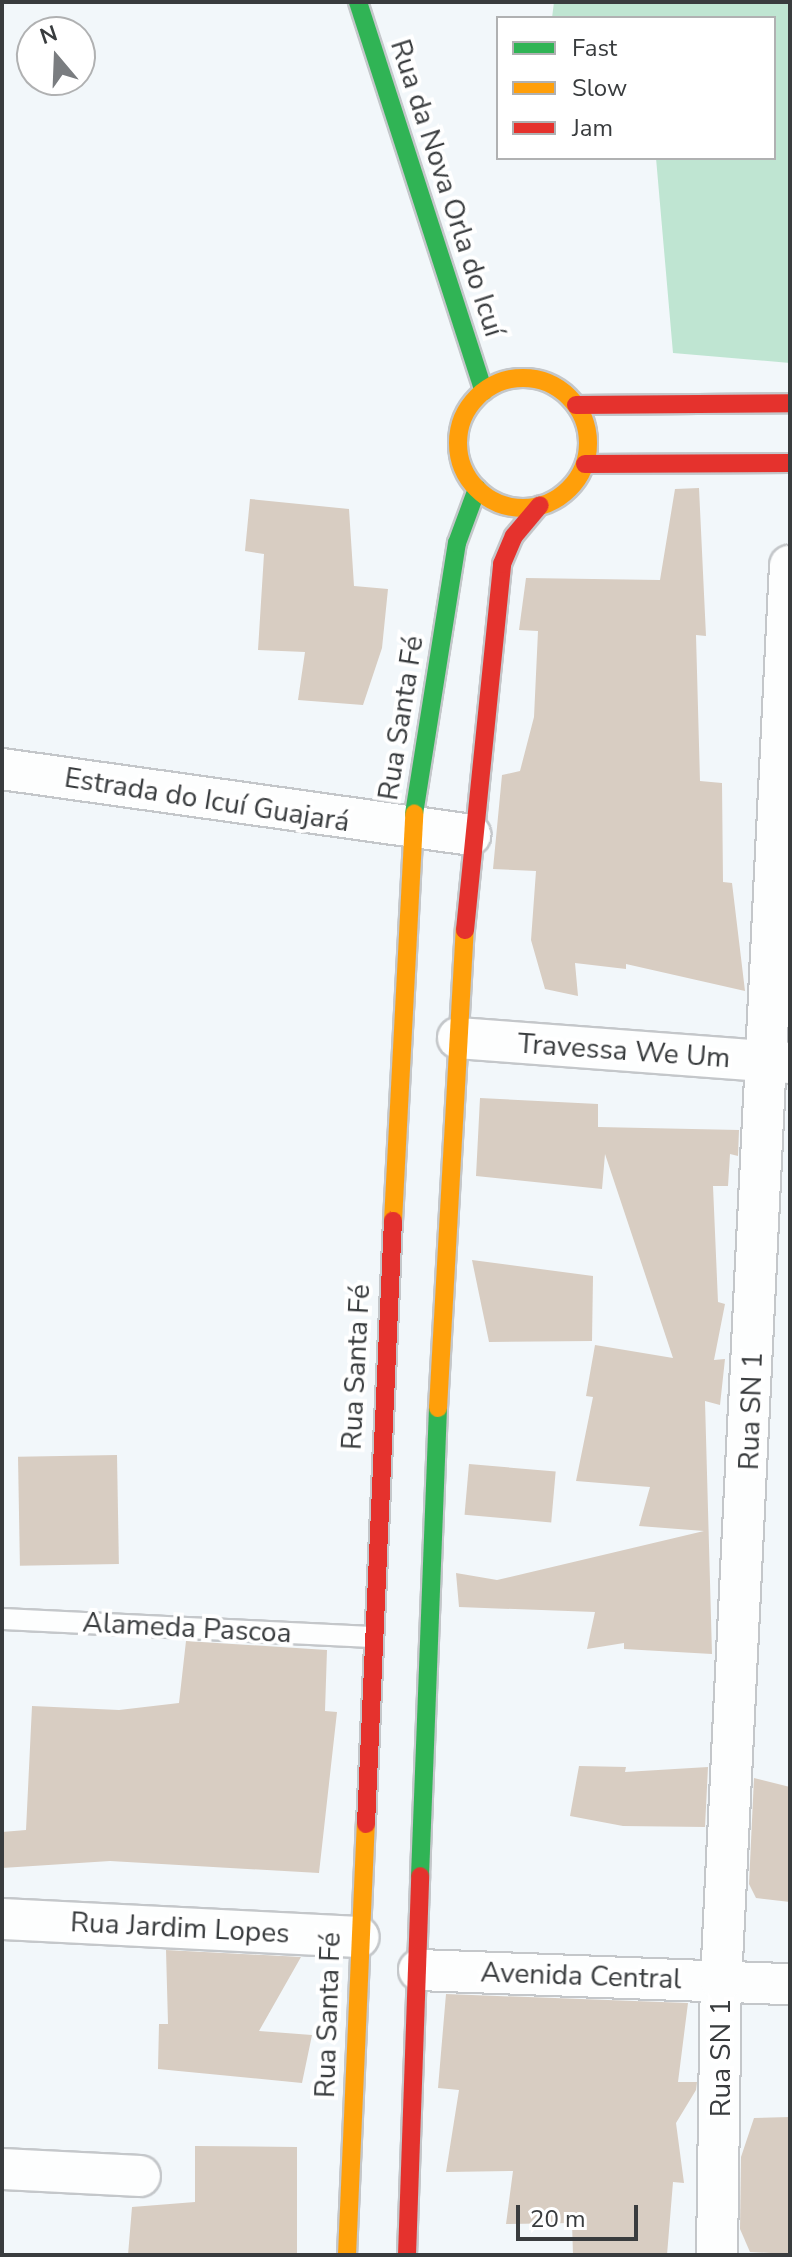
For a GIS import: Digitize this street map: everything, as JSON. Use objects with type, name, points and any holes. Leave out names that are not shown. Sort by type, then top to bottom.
[{"type":"street","name":"Rua da Nova Orla do Icuí","points":[[358,2],[484,391]]},
{"type":"street","points":[[407,2255],[419,1970],[420,1481],[458,1038],[470,835],[502,564],[514,536],[540,505],[560,496],[585,464],[588,443],[576,405],[543,381],[522,378],[484,391],[468,407],[458,450],[477,489],[496,502],[540,505]]},
{"type":"street","points":[[576,405],[790,403]]},
{"type":"street","points":[[585,464],[790,463]]},
{"type":"street","name":"Rua Santa Fé","points":[[347,2255],[378,1476],[411,831],[457,543],[477,489]]},
{"type":"street","name":"Rua SN 1","points":[[717,2255],[721,1981],[778,1063],[790,566]]},
{"type":"street","name":"Estrada do Icuí Guajará","points":[[2,769],[411,831],[470,835]]},
{"type":"street","name":"Travessa We Um","points":[[458,1038],[778,1063]]},
{"type":"street","points":[[378,1476],[420,1481]]},
{"type":"street","name":"Rua Jardim Lopes","points":[[2,1919],[359,1937]]},
{"type":"street","name":"Avenida Central","points":[[419,1970],[790,1984]]},
{"type":"street","points":[[2,2169],[140,2176]]},
{"type":"lane","name":"Alameda Pascoa","points":[[2,1619],[372,1637]]},
{"type":"green space","points":[[554,2],[790,2],[790,363],[673,353],[656,160],[776,160],[776,16],[552,16]]},
{"type":"building","points":[[699,488],[706,636],[696,635],[700,781],[722,783],[723,882],[732,883],[745,991],[626,964],[626,969],[575,963],[578,996],[545,989],[531,940],[536,871],[493,869],[502,775],[520,771],[534,717],[538,631],[519,630],[526,578],[660,580],[675,489]]},
{"type":"building","points":[[250,499],[349,509],[354,586],[388,589],[382,648],[363,705],[298,700],[305,652],[258,650],[264,554],[245,551]]},
{"type":"building","points":[[480,1098],[598,1104],[598,1127],[739,1130],[738,1156],[730,1154],[728,1186],[713,1186],[718,1302],[725,1304],[714,1360],[725,1359],[720,1405],[705,1401],[712,1654],[624,1649],[624,1643],[587,1649],[595,1612],[459,1607],[456,1573],[497,1580],[704,1531],[639,1526],[650,1487],[576,1481],[593,1397],[586,1396],[595,1345],[673,1358],[605,1154],[602,1189],[476,1176]]},
{"type":"building","points":[[472,1260],[593,1276],[592,1341],[489,1342]]},
{"type":"building","points":[[117,1455],[119,1564],[20,1566],[18,1457]]},
{"type":"building","points":[[469,1464],[556,1472],[551,1522],[465,1515]]},
{"type":"building","points":[[186,1641],[327,1650],[325,1711],[337,1712],[319,1873],[110,1861],[2,1868],[2,1832],[26,1830],[32,1706],[119,1710],[179,1703]]},
{"type":"building","points":[[579,1766],[626,1767],[625,1772],[708,1767],[705,1827],[623,1826],[570,1816]]},
{"type":"building","points":[[754,1778],[790,1787],[790,1902],[756,1898],[749,1884]]},
{"type":"building","points":[[166,1950],[301,1957],[259,2031],[312,2035],[302,2083],[158,2069],[159,2024],[168,2024]]},
{"type":"building","points":[[446,1994],[688,2003],[678,2082],[697,2082],[696,2090],[676,2123],[684,2183],[673,2182],[667,2255],[573,2255],[572,2223],[506,2224],[513,2171],[446,2172],[459,2090],[438,2088]]},
{"type":"building","points":[[790,2117],[790,2254],[750,2252],[740,2229],[741,2157],[754,2118]]},
{"type":"building","points":[[195,2146],[297,2147],[297,2255],[128,2255],[132,2207],[195,2202]]},
{"type":"traffic: fast","points":[[358,2],[484,391]]},
{"type":"traffic: fast","points":[[414,814],[457,543],[477,489]]},
{"type":"traffic: fast","points":[[420,1876],[438,1408]]},
{"type":"traffic: slow","points":[[523,378],[548,383],[569,397],[583,418],[588,443],[583,468],[569,489],[548,503],[523,508],[498,503],[477,489],[463,468],[458,443],[463,418],[477,397],[498,383],[523,378]]},
{"type":"traffic: slow","points":[[393,1221],[414,814]]},
{"type":"traffic: slow","points":[[438,1408],[465,930]]},
{"type":"traffic: slow","points":[[347,2255],[366,1824]]},
{"type":"traffic: jam","points":[[576,405],[790,403]]},
{"type":"traffic: jam","points":[[585,464],[790,463]]},
{"type":"traffic: jam","points":[[465,930],[502,564],[514,536],[540,505]]},
{"type":"traffic: jam","points":[[366,1824],[393,1221]]},
{"type":"traffic: jam","points":[[407,2255],[420,1876]]}]
